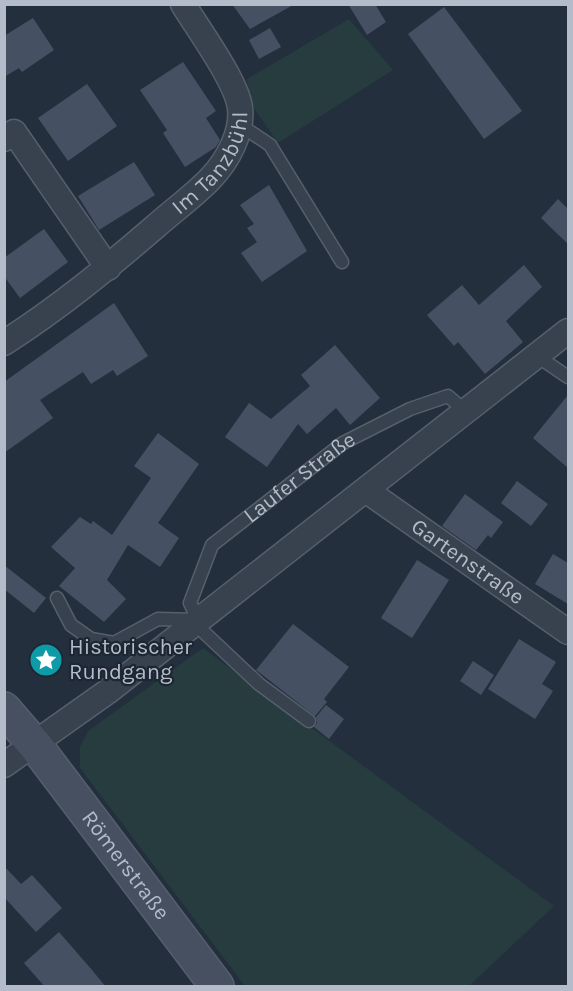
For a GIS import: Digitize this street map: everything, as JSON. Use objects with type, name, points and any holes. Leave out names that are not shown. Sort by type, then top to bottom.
[{"type":"main road","points":[[4,709],[35,745]]},
{"type":"main road","name":"Römerstraße","points":[[35,745],[217,987]]},
{"type":"street","name":"Im Tanzbühl","points":[[4,343],[59,308],[108,268],[212,178],[229,153],[240,125],[240,106],[231,83],[183,4]]},
{"type":"street","points":[[8,130],[108,268]]},
{"type":"street","points":[[4,765],[107,692],[568,331]]},
{"type":"street","name":"Gartenstraße","points":[[366,491],[568,632]]},
{"type":"lane","points":[[240,125],[270,145],[342,262]]},
{"type":"lane","points":[[537,356],[568,377]]},
{"type":"lane","name":"Laufer Straße","points":[[196,622],[190,603],[212,545],[343,443],[410,409],[448,396],[465,411]]},
{"type":"lane","points":[[57,597],[70,625],[91,639],[102,641],[114,643],[138,632],[158,619],[196,622],[259,684],[309,721]]},
{"type":"green space","points":[[349,19],[393,70],[278,143],[249,101],[247,79]]},
{"type":"green space","points":[[203,648],[554,906],[469,986],[245,986],[80,768],[80,747],[88,731]]},
{"type":"building","points":[[232,4],[295,4],[250,29]]},
{"type":"building","points":[[348,4],[375,4],[386,22],[367,35]]},
{"type":"building","points":[[444,7],[522,111],[484,139],[408,34]]},
{"type":"building","points":[[33,18],[54,50],[22,72],[19,68],[4,77],[4,36]]},
{"type":"building","points":[[270,28],[281,47],[259,59],[249,40]]},
{"type":"building","points":[[183,62],[216,111],[206,118],[220,140],[216,147],[185,167],[163,133],[167,130],[140,90]]},
{"type":"building","points":[[87,84],[117,126],[68,161],[38,118]]},
{"type":"building","points":[[134,162],[155,195],[99,230],[78,196]]},
{"type":"building","points":[[269,185],[307,251],[262,282],[241,253],[257,242],[247,228],[254,224],[240,205]]},
{"type":"building","points":[[558,199],[568,209],[568,244],[541,218]]},
{"type":"building","points":[[44,229],[68,262],[20,298],[4,276],[4,258]]},
{"type":"building","points":[[524,265],[542,287],[506,321],[523,342],[485,374],[458,342],[454,346],[427,315],[462,285],[479,305]]},
{"type":"building","points":[[114,303],[148,356],[117,376],[113,370],[91,384],[83,372],[40,400],[53,418],[4,453],[4,382]]},
{"type":"building","points":[[335,345],[380,398],[350,425],[336,408],[307,434],[298,424],[267,467],[225,437],[249,403],[271,419],[310,386],[301,375]]},
{"type":"building","points":[[568,395],[568,468],[533,438]]},
{"type":"building","points":[[158,433],[199,464],[158,523],[179,538],[160,567],[128,545],[107,580],[126,599],[104,622],[59,586],[75,568],[51,547],[80,517],[91,524],[93,521],[112,535],[151,478],[134,466]]},
{"type":"building","points":[[517,481],[548,504],[531,526],[501,503]]},
{"type":"building","points":[[465,494],[503,522],[491,538],[488,535],[476,550],[442,526]]},
{"type":"building","points":[[553,554],[568,563],[568,604],[535,584]]},
{"type":"building","points":[[417,560],[449,580],[412,638],[381,618]]},
{"type":"building","points":[[4,565],[46,598],[34,613],[4,589]]},
{"type":"building","points":[[293,624],[349,667],[324,699],[327,702],[315,716],[256,670]]},
{"type":"building","points":[[519,639],[556,662],[542,684],[553,691],[535,719],[488,689]]},
{"type":"building","points":[[473,661],[494,675],[481,695],[460,681]]},
{"type":"building","points":[[326,705],[344,719],[329,739],[314,727],[317,723],[316,717]]},
{"type":"building","points":[[4,866],[21,884],[32,875],[62,908],[36,932],[4,897]]},
{"type":"building","points":[[59,932],[106,987],[45,987],[24,963]]},
{"type":"place","name":"Historischer Rundgang","points":[[46,660]]}]
